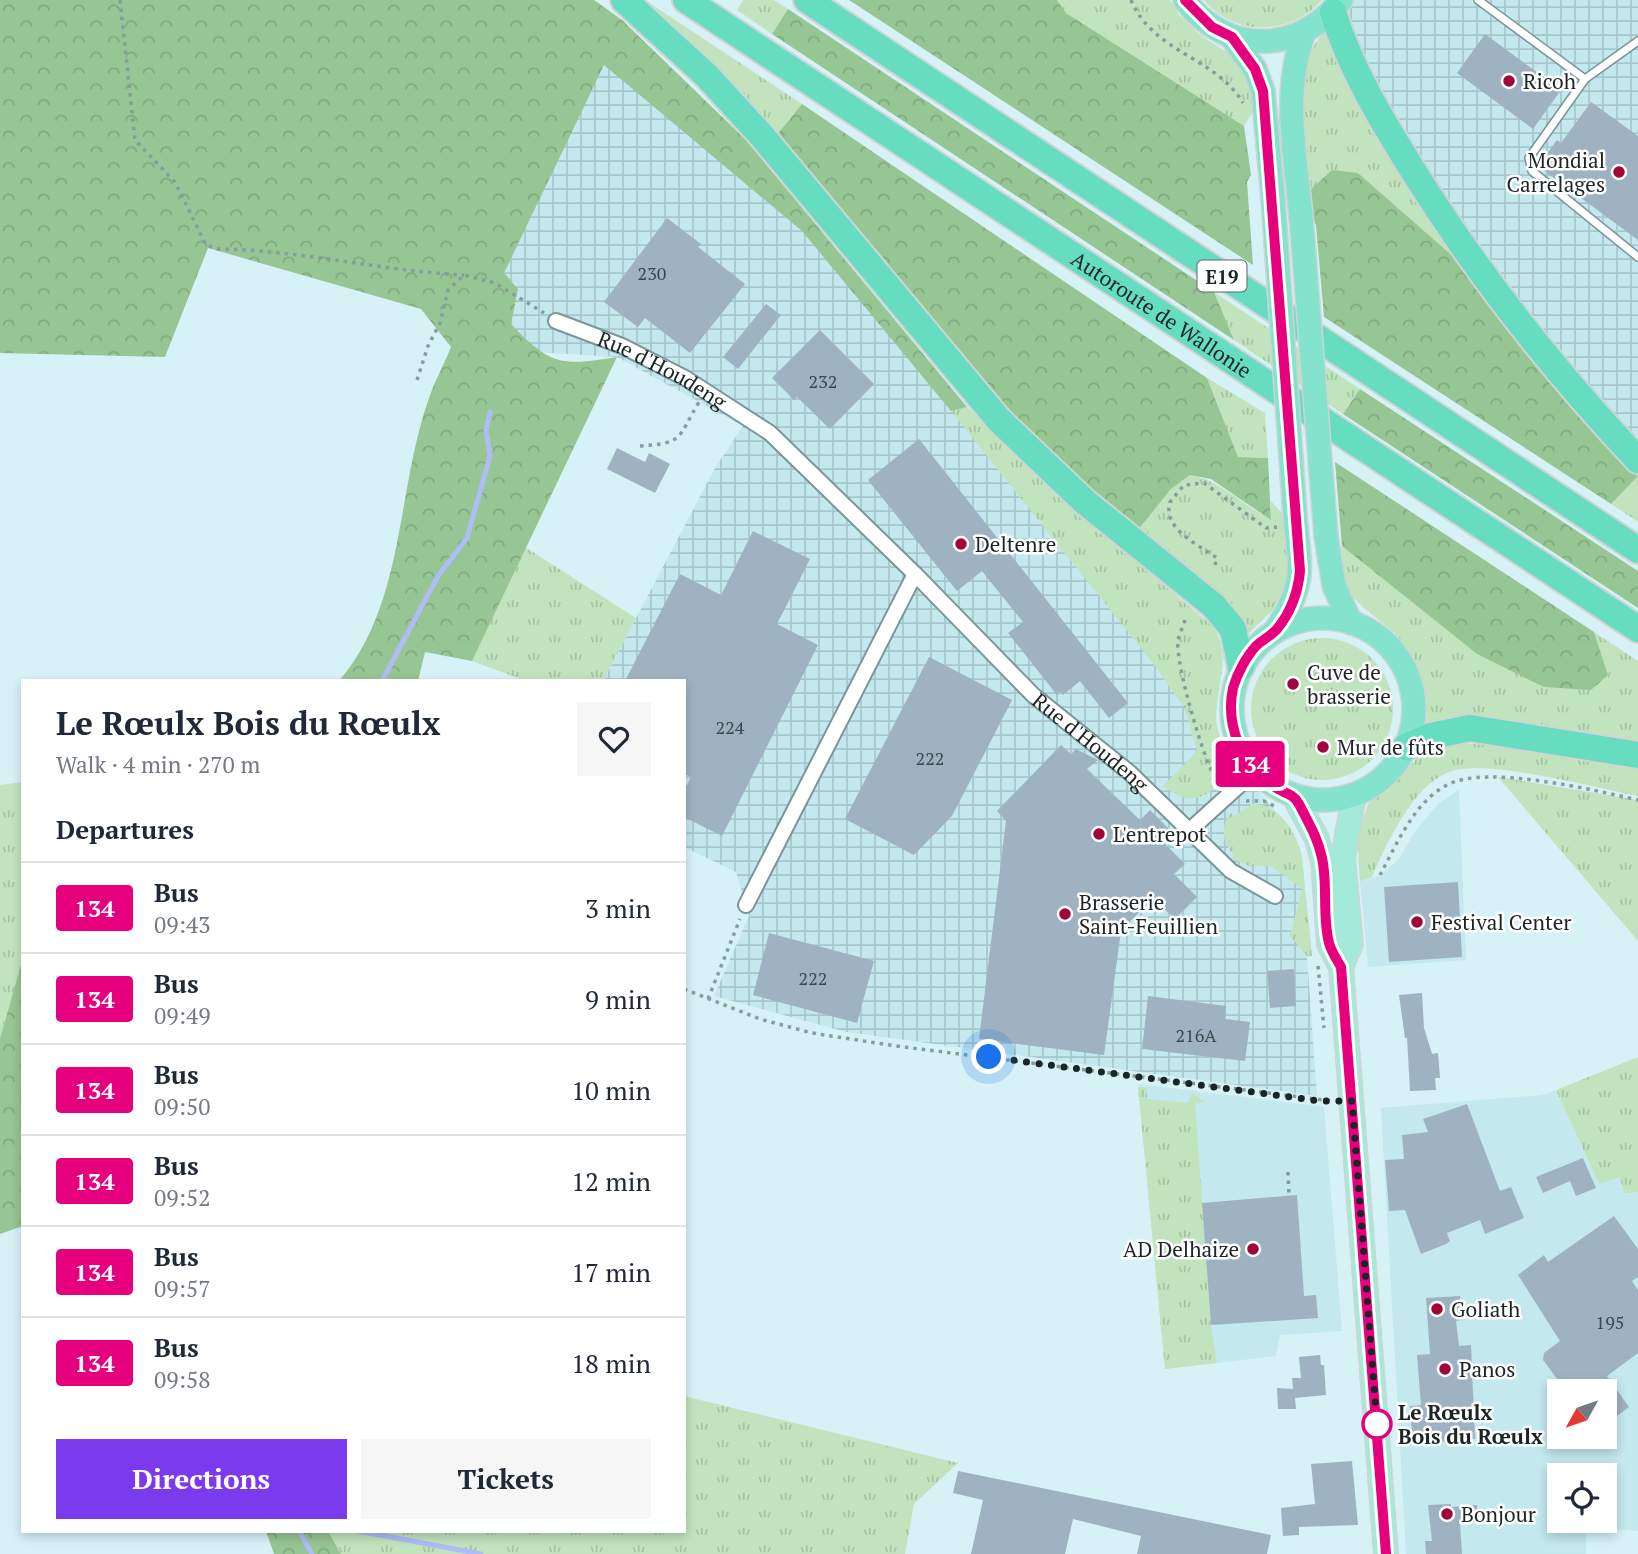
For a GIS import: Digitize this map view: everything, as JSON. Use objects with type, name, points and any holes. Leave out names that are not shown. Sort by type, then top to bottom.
[{"type":"highway","points":[[624,0],[707,75],[762,136],[999,420],[1085,502],[1214,606],[1233,629],[1241,667]]},
{"type":"highway","name":"Autoroute de Wallonie","points":[[686,0],[1638,629]]},
{"type":"highway","name":"E19","points":[[807,0],[1638,550]]},
{"type":"highway","points":[[1185,0],[1212,27],[1232,37],[1268,43],[1304,33],[1337,6]]},
{"type":"highway","points":[[1337,6],[1342,43],[1358,75],[1391,135],[1445,221],[1514,317],[1638,460]]},
{"type":"highway","points":[[1304,33],[1294,61],[1290,91],[1326,536],[1334,586],[1351,622]]},
{"type":"highway","points":[[1232,37],[1255,69],[1263,91],[1273,198],[1288,520],[1300,571],[1298,590],[1276,630]]},
{"type":"highway","points":[[1315,618],[1351,622],[1379,639],[1401,663],[1410,683],[1414,704],[1406,747],[1385,776],[1354,795],[1289,805],[1273,786],[1255,771],[1242,753],[1234,732],[1231,710],[1233,688],[1241,667],[1256,646],[1276,630],[1315,618]]},
{"type":"highway","points":[[1406,747],[1431,736],[1470,728],[1638,755]]},
{"type":"main road","points":[[1354,795],[1343,858],[1351,944],[1341,967],[1341,1101],[1386,1554]]},
{"type":"main road","points":[[1289,805],[1317,839],[1323,861],[1329,944],[1341,967]]},
{"type":"street","name":"Rue d'Houdeng","points":[[556,321],[622,346],[706,391],[770,433],[915,574],[1033,695],[1116,760],[1231,871],[1275,896]]},
{"type":"street","points":[[746,905],[915,574]]},
{"type":"street","points":[[1191,830],[1255,771]]},
{"type":"lane","points":[[1478,0],[1585,79]]},
{"type":"lane","points":[[1638,41],[1585,79],[1529,158],[1532,171],[1638,257]]},
{"type":"path","points":[[120,0],[135,140],[175,182],[206,245],[218,249],[337,258],[414,272],[464,275],[495,283],[556,321]]},
{"type":"path","points":[[1131,0],[1142,21],[1159,39],[1222,78],[1249,112]]},
{"type":"path","points":[[416,380],[428,346],[440,323],[448,289],[464,275]]},
{"type":"path","points":[[640,446],[670,444],[677,439],[706,391]]},
{"type":"path","points":[[1215,565],[1217,558],[1178,530],[1170,520],[1170,502],[1184,485],[1204,483],[1266,528],[1275,529],[1288,520]]},
{"type":"path","points":[[1185,621],[1178,642],[1188,696],[1215,779],[1237,805],[1255,799],[1289,805]]},
{"type":"path","points":[[1381,875],[1421,807],[1446,785],[1461,779],[1499,776],[1638,800]]},
{"type":"path","points":[[709,999],[746,905]]},
{"type":"path","points":[[1318,965],[1324,1033]]},
{"type":"path","points":[[686,990],[760,1018],[824,1035],[1341,1101]]},
{"type":"path","points":[[1330,1088],[1341,1101]]},
{"type":"path","points":[[1287,1172],[1289,1196]]},
{"type":"shaded area","points":[[1353,0],[1638,0],[1638,441],[1525,316],[1417,155],[1359,51],[1346,20]]},
{"type":"shaded area","points":[[622,20],[745,139],[967,407],[1096,529],[1214,627],[1224,658],[1218,682],[1216,721],[1220,739],[1226,754],[1289,827],[1301,851],[1312,956],[1307,957],[1317,1096],[846,1032],[714,996],[749,916],[736,872],[686,848],[686,679],[604,679],[715,468],[743,426],[617,357],[452,347],[604,65]]},
{"type":"shaded area","points":[[1459,790],[1466,960],[1368,967],[1360,881],[1381,875],[1399,859],[1414,833],[1438,804]]},
{"type":"shaded area","points":[[1138,1084],[1324,1107],[1342,1331],[1280,1335],[1276,1356],[1165,1369]]},
{"type":"shaded area","points":[[1556,1090],[1599,1184],[1620,1177],[1624,1194],[1638,1192],[1638,1531],[1617,1529],[1617,1463],[1547,1463],[1547,1533],[1586,1533],[1586,1554],[1406,1554],[1381,1108],[1542,1095]]},
{"type":"green space","points":[[0,0],[594,0],[622,20],[745,139],[967,407],[951,411],[802,231],[604,65],[504,273],[518,289],[511,324],[537,348],[558,360],[569,362],[617,357],[472,661],[425,652],[418,679],[340,679],[360,651],[376,618],[388,583],[418,436],[430,394],[451,347],[421,309],[208,248],[165,357],[0,353]]},
{"type":"green space","points":[[635,0],[645,0],[802,104],[776,136]]},
{"type":"green space","points":[[743,0],[774,0],[788,9],[772,34],[737,10]]},
{"type":"green space","points":[[849,0],[1057,0],[1066,13],[1244,126],[1251,175],[1247,182],[1253,265]]},
{"type":"green space","points":[[1057,0],[1170,0],[1179,15],[1199,34],[1228,53],[1243,68],[1251,87],[1253,112],[1244,126],[1066,13]]},
{"type":"green space","points":[[1204,0],[1322,0],[1295,20],[1279,26],[1263,27],[1246,26],[1231,21],[1216,12]]},
{"type":"green space","points":[[788,9],[1214,292],[1234,340],[772,34]]},
{"type":"green space","points":[[1325,31],[1385,148],[1455,258],[1358,173],[1308,192],[1302,130],[1302,86],[1313,47]]},
{"type":"green space","points":[[802,104],[1207,378],[1238,457],[1268,458],[1271,520],[1211,479],[1190,475],[1171,489],[1138,530],[1072,476],[997,403],[776,136]]},
{"type":"green space","points":[[1332,170],[1358,173],[1455,258],[1496,313],[1638,476],[1611,504],[1324,317],[1316,225],[1310,214],[1308,192]]},
{"type":"green space","points":[[1214,292],[1360,389],[1343,414],[1234,340]]},
{"type":"green space","points":[[1207,378],[1265,413],[1268,458],[1238,457]]},
{"type":"green space","points":[[1360,389],[1638,571],[1638,608],[1343,414]]},
{"type":"green space","points":[[967,407],[1096,529],[1214,627],[1222,649],[1216,723],[1227,768],[1221,781],[1205,795],[1185,798],[1163,786],[1197,751],[1185,709],[1152,662],[951,411]]},
{"type":"green space","points":[[1335,462],[1594,632],[1608,675],[1591,690],[1544,687],[1477,654],[1342,546]]},
{"type":"green space","points":[[1190,475],[1212,482],[1271,519],[1271,501],[1286,518],[1290,573],[1280,603],[1246,636],[1138,530],[1171,489]]},
{"type":"green space","points":[[1638,476],[1638,522],[1611,504]]},
{"type":"green space","points":[[1342,546],[1477,654],[1608,676],[1594,632],[1638,661],[1638,747],[1426,726],[1425,690],[1412,656],[1397,636],[1354,599],[1347,589],[1341,577]]},
{"type":"green space","points":[[525,547],[636,618],[604,679],[521,679],[472,661]]},
{"type":"green space","points":[[1322,638],[1349,643],[1372,659],[1388,682],[1393,709],[1388,736],[1372,759],[1349,775],[1322,780],[1295,775],[1272,759],[1256,736],[1251,709],[1256,682],[1272,659],[1295,643]]},
{"type":"green space","points":[[1447,743],[1496,745],[1638,769],[1638,796],[1514,771],[1466,769],[1449,772],[1424,789],[1413,802],[1393,833],[1372,877],[1360,881],[1357,836],[1369,802],[1388,791],[1419,756]]},
{"type":"green space","points":[[1498,777],[1638,800],[1638,941]]},
{"type":"green space","points":[[21,782],[21,964],[0,1039],[0,785]]},
{"type":"green space","points":[[1252,804],[1270,808],[1278,814],[1291,829],[1300,848],[1312,956],[1307,956],[1290,936],[1302,889],[1271,866],[1249,866],[1230,858],[1234,856],[1224,835],[1227,819],[1231,813],[1234,816]]},
{"type":"green space","points":[[21,964],[21,1227],[0,1234],[0,1039]]},
{"type":"green space","points":[[1638,1057],[1638,1192],[1624,1194],[1620,1177],[1599,1184],[1556,1090]]},
{"type":"green space","points":[[1138,1087],[1147,1088],[1147,1099],[1188,1103],[1192,1093],[1205,1102],[1195,1103],[1211,1327],[1217,1363],[1165,1369]]},
{"type":"green space","points":[[686,1396],[958,1463],[914,1504],[905,1554],[341,1554],[329,1533],[686,1533]]},
{"type":"green space","points":[[267,1533],[329,1533],[341,1554],[274,1554]]},
{"type":"building","name":"Ricoh","points":[[1485,34],[1561,90],[1533,129],[1457,73]]},
{"type":"building","points":[[1591,102],[1638,136],[1638,240],[1538,166],[1557,140],[1561,143]]},
{"type":"building","points":[[667,218],[701,244],[698,247],[745,284],[690,353],[645,318],[638,327],[604,302]]},
{"type":"building","points":[[766,304],[781,315],[738,369],[723,357]]},
{"type":"building","points":[[820,330],[874,384],[830,429],[797,397],[794,400],[772,378]]},
{"type":"building","name":"Deltenre","points":[[919,439],[1128,703],[1109,718],[1080,681],[1063,695],[1060,692],[1057,695],[1008,633],[1023,622],[982,571],[957,591],[868,480]]},
{"type":"building","points":[[617,448],[645,462],[649,453],[670,464],[655,493],[607,469]]},
{"type":"building","points":[[753,531],[810,559],[777,624],[818,645],[722,836],[686,818],[686,787],[691,777],[686,775],[686,679],[626,679],[680,574],[721,595]]},
{"type":"building","points":[[929,657],[1012,700],[952,816],[914,855],[845,819]]},
{"type":"building","name":"Brasserie Saint-Feuillien","points":[[1061,745],[1071,754],[1076,749],[1098,760],[1087,769],[1140,820],[1150,810],[1172,832],[1162,841],[1185,864],[1174,874],[1197,897],[1175,919],[1153,898],[1121,931],[1104,1055],[979,1039],[1006,821],[997,811]]},
{"type":"building","name":"Festival Center","points":[[1458,882],[1462,957],[1389,962],[1384,887]]},
{"type":"building","points":[[769,933],[874,961],[857,1023],[753,995]]},
{"type":"building","points":[[1294,969],[1296,1006],[1270,1008],[1267,971]]},
{"type":"building","points":[[1422,993],[1424,1028],[1432,1054],[1438,1053],[1440,1078],[1435,1078],[1436,1090],[1410,1091],[1407,1038],[1399,995]]},
{"type":"building","points":[[1148,996],[1226,1006],[1225,1019],[1250,1022],[1245,1061],[1142,1049]]},
{"type":"building","points":[[1467,1104],[1500,1191],[1511,1187],[1524,1218],[1485,1234],[1480,1220],[1447,1233],[1450,1241],[1421,1254],[1405,1210],[1389,1211],[1385,1160],[1404,1159],[1402,1135],[1428,1132],[1423,1119]]},
{"type":"building","points":[[1583,1158],[1596,1188],[1576,1196],[1570,1181],[1543,1193],[1536,1177]]},
{"type":"building","name":"AD Delhaize","points":[[1297,1195],[1304,1296],[1316,1295],[1318,1318],[1211,1325],[1202,1203]]},
{"type":"building","points":[[1614,1216],[1638,1249],[1638,1277],[1632,1281],[1638,1290],[1638,1353],[1607,1376],[1609,1379],[1557,1379],[1543,1360],[1544,1353],[1560,1341],[1518,1275],[1544,1255],[1548,1262]]},
{"type":"building","points":[[1460,1296],[1461,1320],[1456,1321],[1459,1346],[1471,1345],[1475,1439],[1413,1444],[1410,1406],[1421,1405],[1417,1355],[1430,1354],[1426,1298]]},
{"type":"building","points":[[1320,1355],[1321,1365],[1324,1365],[1326,1395],[1295,1398],[1296,1409],[1278,1409],[1277,1388],[1293,1389],[1292,1378],[1301,1378],[1299,1357]]},
{"type":"building","points":[[1617,1390],[1629,1407],[1617,1416]]},
{"type":"building","points":[[1352,1461],[1358,1525],[1299,1527],[1299,1535],[1283,1536],[1281,1508],[1315,1504],[1311,1464]]},
{"type":"building","points":[[958,1471],[1271,1535],[1267,1554],[1137,1554],[1141,1536],[1073,1519],[1065,1554],[971,1554],[983,1500],[953,1493]]},
{"type":"building","points":[[1451,1504],[1451,1507],[1477,1505],[1478,1522],[1460,1523],[1462,1554],[1426,1554],[1425,1541],[1432,1541],[1428,1505]]},
{"type":"waterway","points":[[383,679],[438,576],[467,538],[490,456],[486,430],[490,412]]},
{"type":"waterway","points":[[300,1533],[312,1554]]},
{"type":"waterway","points":[[369,1533],[481,1554]]},
{"type":"bus line","name":"134","points":[[1185,0],[1194,13],[1212,27],[1232,37],[1255,69],[1263,91],[1300,571],[1298,590],[1285,616],[1276,630],[1256,646],[1241,667],[1233,688],[1231,710],[1234,732],[1242,753],[1255,771],[1273,786],[1294,796],[1317,839],[1323,861],[1329,944],[1341,967],[1386,1554]]},
{"type":"place","name":"Ricoh","points":[[1509,81]]},
{"type":"place","name":"Mondial Carrelages","points":[[1619,172]]},
{"type":"place","name":"Deltenre","points":[[961,544]]},
{"type":"place","name":"Cuve de brasserie","points":[[1293,684]]},
{"type":"place","name":"Mur de fûts","points":[[1323,747]]},
{"type":"place","name":"L'entrepot","points":[[1099,834]]},
{"type":"place","name":"Brasserie Saint-Feuillien","points":[[1065,914]]},
{"type":"place","name":"Festival Center","points":[[1417,922]]},
{"type":"place","name":"AD Delhaize","points":[[1253,1249]]},
{"type":"place","name":"Goliath","points":[[1437,1309]]},
{"type":"place","name":"Panos","points":[[1445,1369]]},
{"type":"place","name":"Le Rœulx Bois du Rœulx","points":[[1377,1424]]},
{"type":"place","name":"Bonjour","points":[[1447,1514]]},
{"type":"route","points":[[989,1057],[1320,1101],[1352,1101],[1377,1424]]}]
